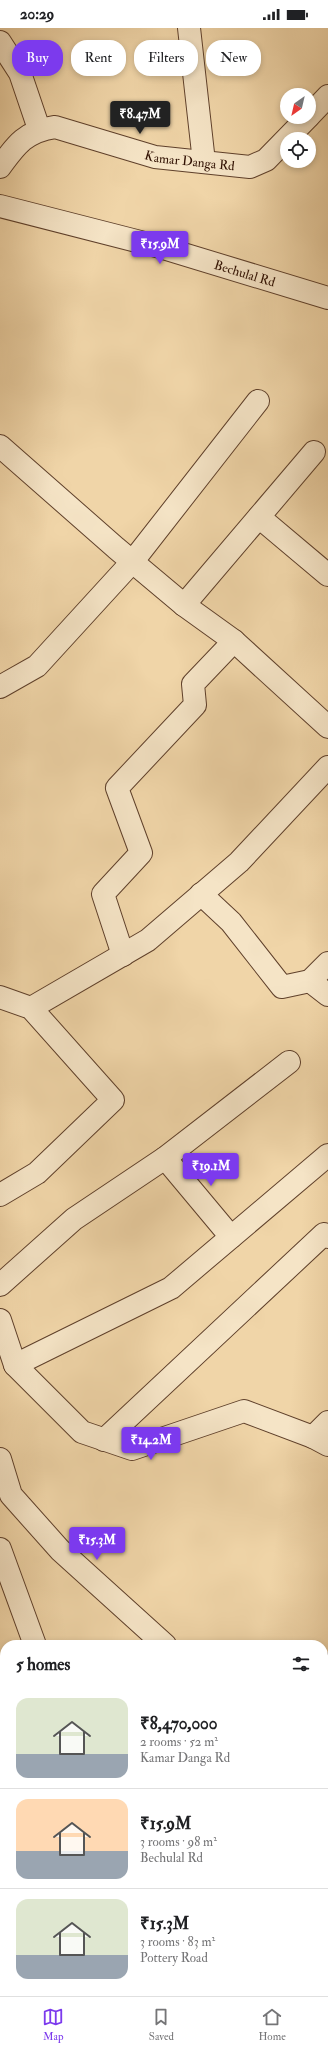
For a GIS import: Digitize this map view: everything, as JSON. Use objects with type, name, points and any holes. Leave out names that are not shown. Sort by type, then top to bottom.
[{"type":"street","points":[[189,28],[204,162]]},
{"type":"street","points":[[0,42],[20,73],[39,129],[16,145],[0,167]]},
{"type":"street","name":"Kamar Danga Rd","points":[[316,108],[328,96]]},
{"type":"street","name":"Kamar Danga Rd","points":[[39,129],[55,127],[155,157],[250,167],[266,160],[300,124]]},
{"type":"street","name":"Bechulal Rd","points":[[0,206],[160,248],[328,298]]},
{"type":"street","points":[[0,687],[37,666],[133,561],[258,401]]},
{"type":"street","points":[[0,446],[116,548],[184,605],[234,641],[328,726]]},
{"type":"street","points":[[184,605],[314,452]]},
{"type":"street","points":[[259,517],[326,571]]},
{"type":"street","points":[[122,955],[103,894],[141,853],[117,788],[195,706],[193,684],[234,641]]},
{"type":"street","points":[[31,1008],[148,940],[239,862],[328,767]]},
{"type":"street","points":[[201,894],[231,922],[282,986],[310,981],[328,963]]},
{"type":"street","points":[[310,981],[328,995]]},
{"type":"street","points":[[0,997],[31,1008],[113,1100],[37,1173],[0,1195]]},
{"type":"street","points":[[0,1285],[74,1218],[165,1158],[289,1062]]},
{"type":"street","points":[[15,1365],[171,1288],[328,1154]]},
{"type":"street","points":[[165,1158],[231,1237]]},
{"type":"street","points":[[104,1440],[324,1234],[328,1237]]},
{"type":"street","points":[[0,1320],[15,1365],[82,1432],[104,1440],[132,1449],[244,1411],[323,1434]]},
{"type":"street","points":[[0,1459],[11,1495],[60,1550],[159,1640]]},
{"type":"street","points":[[0,1549],[33,1640]]}]
